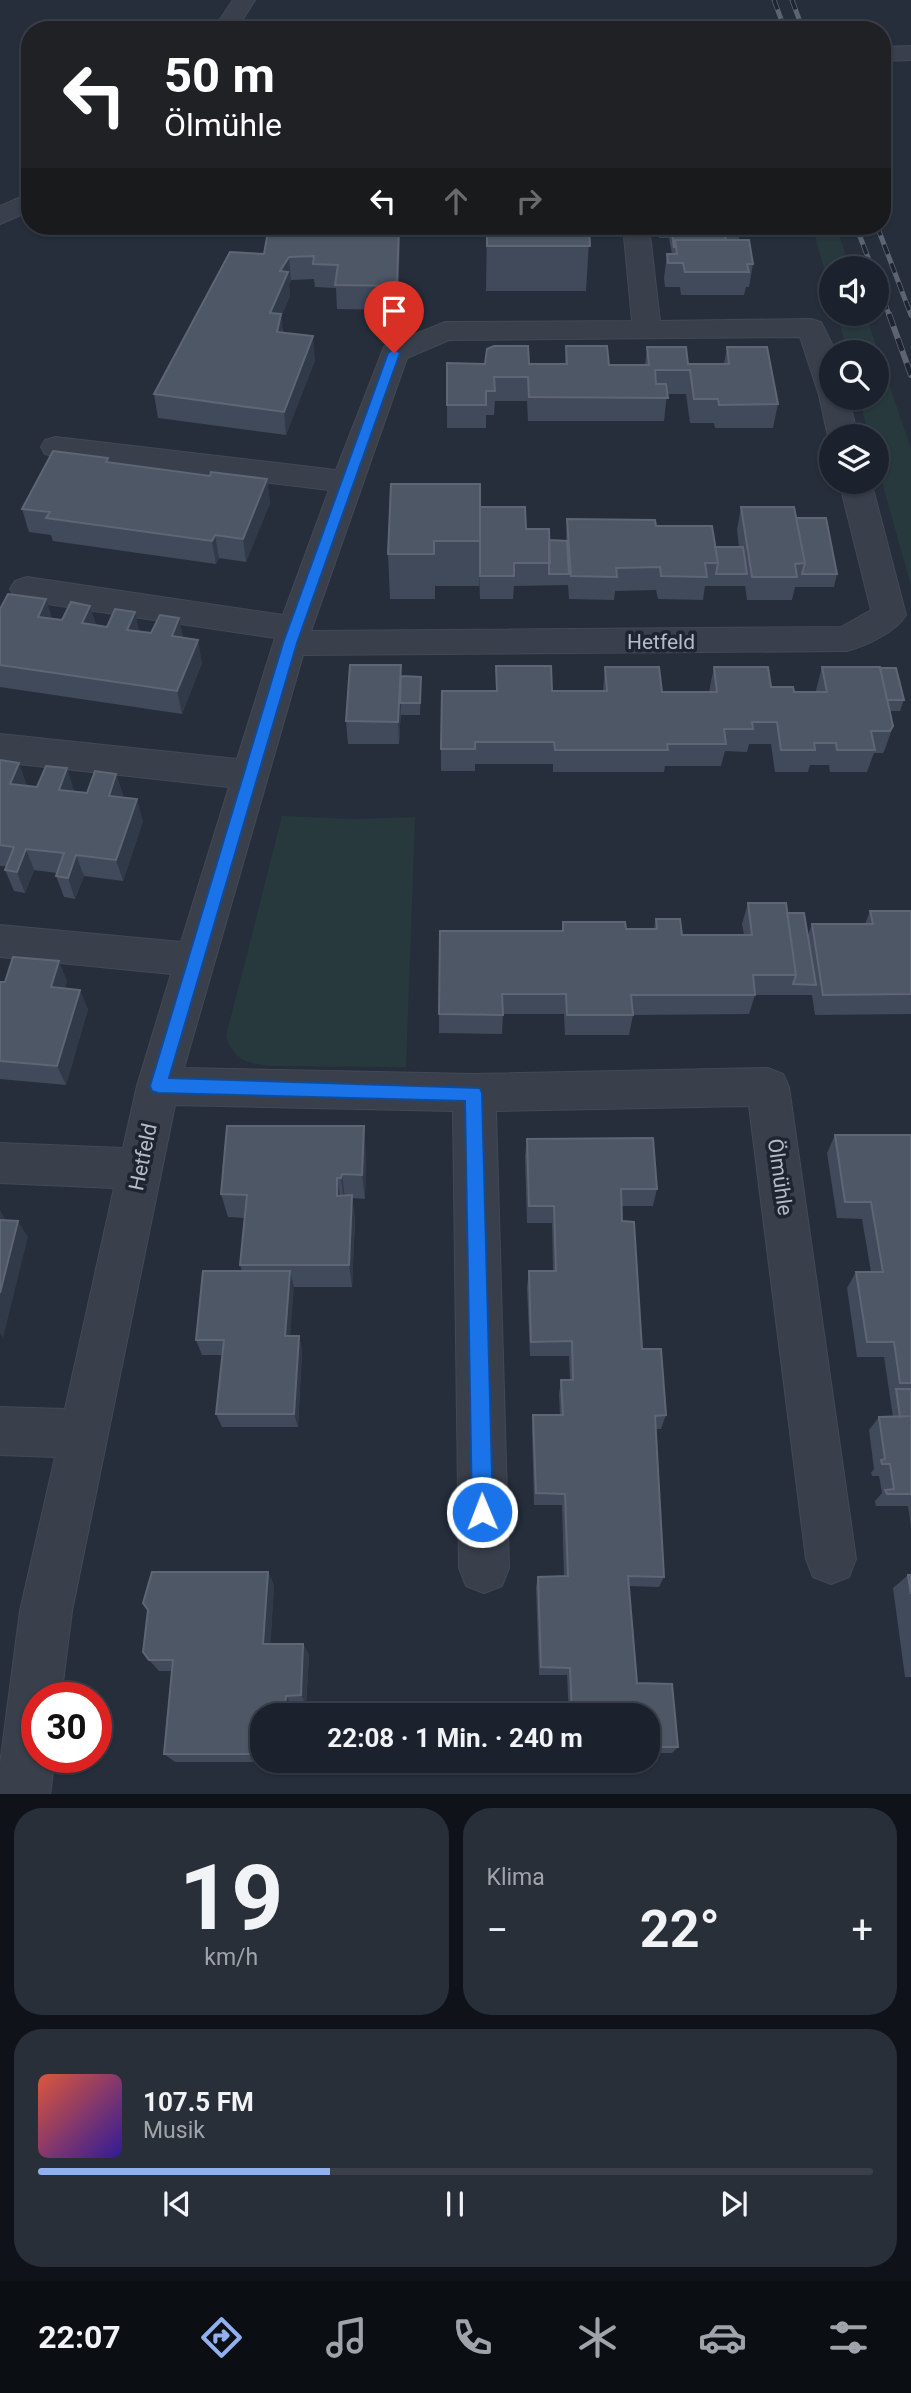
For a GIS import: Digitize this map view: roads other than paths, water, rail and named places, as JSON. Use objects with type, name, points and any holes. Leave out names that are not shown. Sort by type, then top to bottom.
[{"type":"street","points":[[230,21],[244,0]]},
{"type":"street","points":[[891,53],[911,52]]},
{"type":"street","points":[[0,216],[21,206]]},
{"type":"street","points":[[637,235],[647,330]]},
{"type":"street","name":"Hetfeld","points":[[17,1768],[46,1611],[158,1086],[292,636],[394,353],[446,331],[811,328],[819,347]]},
{"type":"street","points":[[56,447],[348,482]]},
{"type":"street","name":"Hetfeld","points":[[292,636],[782,641],[847,639],[889,615],[858,494]]},
{"type":"street","points":[[27,589],[292,636]]},
{"type":"street","points":[[0,748],[251,775]]},
{"type":"street","points":[[0,941],[196,960]]},
{"type":"street","name":"Ölmühle","points":[[158,1086],[474,1093],[768,1087],[831,1559]]},
{"type":"street","points":[[474,1093],[484,1568]]},
{"type":"street","points":[[0,1163],[140,1169]]},
{"type":"street","points":[[0,1431],[83,1434]]},
{"type":"railway","points":[[774,0],[782,21]]},
{"type":"railway","points":[[792,0],[800,21]]},
{"type":"railway","points":[[859,235],[867,256]]},
{"type":"railway","points":[[880,235],[911,315]]},
{"type":"railway","points":[[889,314],[911,375]]}]
